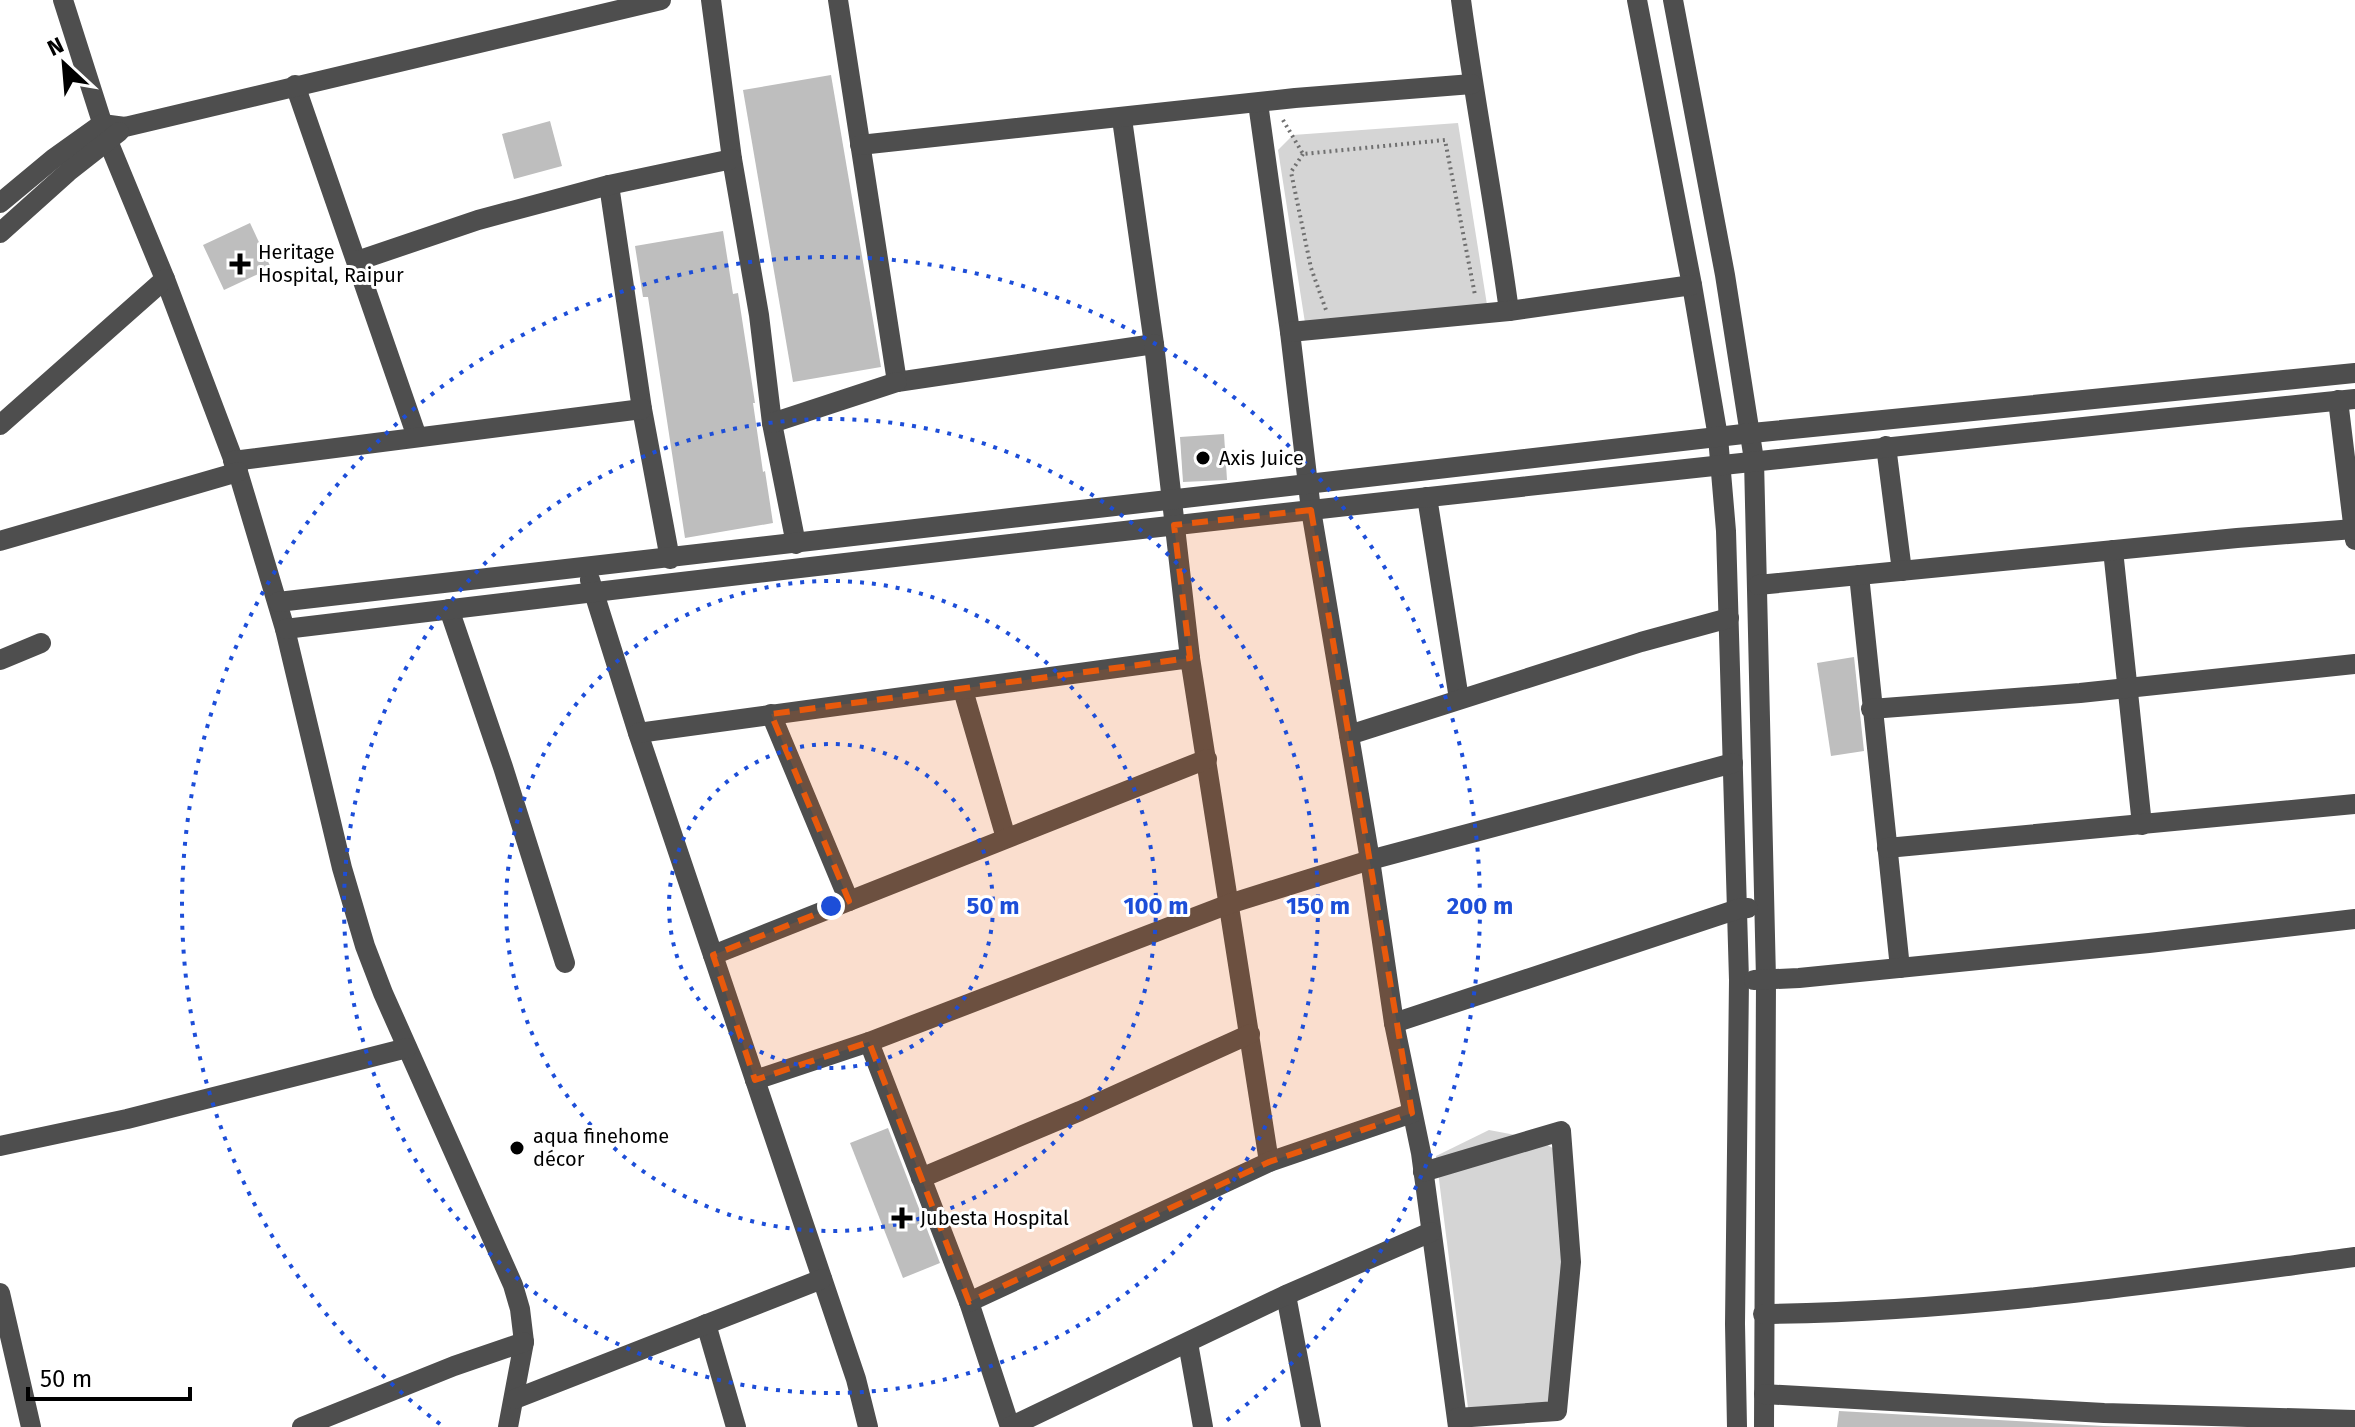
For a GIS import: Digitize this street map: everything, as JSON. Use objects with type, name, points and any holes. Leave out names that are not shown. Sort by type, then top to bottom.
[{"type":"street","points":[[63,0],[105,132],[236,467],[278,602],[342,868],[365,946],[513,1285],[524,1342],[508,1427]]},
{"type":"street","points":[[0,203],[53,159],[105,132],[661,0]]},
{"type":"street","points":[[711,0],[732,159],[759,315],[772,423],[796,544]]},
{"type":"street","points":[[838,0],[897,382]]},
{"type":"street","points":[[1461,0],[1509,311]]},
{"type":"street","points":[[1637,0],[1718,437],[1726,531],[1739,980],[1735,1324],[1737,1427]]},
{"type":"street","points":[[1673,0],[1725,275],[1754,460],[1766,979],[1764,1427]]},
{"type":"street","points":[[860,145],[1265,102],[1472,84]]},
{"type":"street","points":[[295,85],[417,437]]},
{"type":"street","points":[[1265,102],[1311,510],[1394,1023],[1423,1172],[1458,1422],[1557,1411],[1571,1262],[1561,1131],[1423,1172]]},
{"type":"street","points":[[1122,119],[1154,344],[1190,658],[1269,1162]]},
{"type":"street","points":[[0,233],[68,172],[105,132]]},
{"type":"street","points":[[357,261],[478,220],[609,185],[732,159]]},
{"type":"street","points":[[609,185],[642,409],[670,559]]},
{"type":"street","points":[[0,425],[165,279]]},
{"type":"street","points":[[1290,332],[1509,311],[1692,285]]},
{"type":"street","points":[[772,423],[897,382],[1154,344]]},
{"type":"street","points":[[278,602],[1752,433],[2355,373]]},
{"type":"street","points":[[285,629],[1754,460],[2347,399],[2355,540]]},
{"type":"street","points":[[0,541],[236,467],[417,437],[642,409]]},
{"type":"street","points":[[1886,446],[1902,571]]},
{"type":"street","points":[[1427,497],[1459,699]]},
{"type":"street","points":[[1758,585],[2354,529]]},
{"type":"street","points":[[2113,550],[2142,825]]},
{"type":"street","points":[[585,569],[856,1379],[868,1427]]},
{"type":"street","points":[[1859,575],[1900,968]]},
{"type":"street","points":[[449,609],[565,963]]},
{"type":"street","points":[[1349,735],[1641,642],[1729,618]]},
{"type":"street","points":[[0,660],[41,643]]},
{"type":"street","points":[[638,733],[1190,658]]},
{"type":"street","points":[[1871,709],[2128,688],[2355,664]]},
{"type":"street","points":[[963,690],[1006,838]]},
{"type":"street","points":[[771,714],[849,901]]},
{"type":"street","points":[[713,955],[1207,759]]},
{"type":"street","points":[[755,1080],[869,1042],[1229,904],[1370,860],[1733,763]]},
{"type":"street","points":[[1887,848],[2355,804]]},
{"type":"street","points":[[1394,1023],[1738,909],[1763,907]]},
{"type":"street","points":[[1739,980],[1900,968],[2355,919]]},
{"type":"street","points":[[921,1178],[1250,1034]]},
{"type":"street","points":[[869,1042],[969,1302],[1010,1427],[1286,1295],[1431,1232]]},
{"type":"street","points":[[0,1146],[127,1119],[407,1048]]},
{"type":"street","points":[[969,1302],[1269,1162],[1412,1113]]},
{"type":"street","points":[[1763,1314],[1967,1305],[2355,1257]]},
{"type":"street","points":[[515,1399],[822,1279]]},
{"type":"street","points":[[0,1293],[31,1427]]},
{"type":"street","points":[[1286,1295],[1311,1427]]},
{"type":"street","points":[[706,1324],[736,1427]]},
{"type":"street","points":[[302,1427],[454,1366],[524,1342]]},
{"type":"street","points":[[1188,1343],[1203,1427]]},
{"type":"street","points":[[1764,1394],[2104,1413],[2355,1420]]},
{"type":"path","points":[[1265,102],[1303,154]]},
{"type":"path","points":[[1303,154],[1445,140],[1475,295]]},
{"type":"path","points":[[1303,154],[1291,172],[1311,268],[1328,317]]},
{"type":"highlighted area","points":[[1311,510],[1412,1113],[1269,1162],[969,1302],[869,1042],[755,1080],[713,955],[849,901],[771,714],[1190,658],[1174,525]]},
{"type":"shaded area","points":[[1458,123],[1488,311],[1306,329],[1278,150],[1293,135]]},
{"type":"shaded area","points":[[1489,1130],[1537,1139],[1570,1158],[1558,1412],[1469,1416],[1436,1156]]},
{"type":"building","points":[[831,75],[881,367],[793,382],[743,90]]},
{"type":"building","points":[[550,121],[562,166],[514,179],[502,134]]},
{"type":"building","points":[[250,223],[271,268],[224,290],[203,245]]},
{"type":"building","points":[[723,231],[733,294],[738,293],[773,523],[685,538],[648,297],[643,297],[635,246]]},
{"type":"building","name":"Axis Juice","points":[[1224,434],[1227,480],[1183,482],[1180,437]]},
{"type":"building","points":[[1854,657],[1864,751],[1831,756],[1817,663]]},
{"type":"building","points":[[888,1128],[940,1263],[903,1278],[850,1143]]},
{"type":"building","points":[[1839,1411],[2104,1426],[2140,1427],[1837,1427]]},
{"type":"place","name":"Heritage Hospital, Raipur","points":[[240,264]]},
{"type":"place","name":"Axis Juice","points":[[1203,458]]},
{"type":"place","name":"aqua finehome décor","points":[[517,1148]]},
{"type":"place","name":"Jubesta Hospital","points":[[902,1218]]}]
